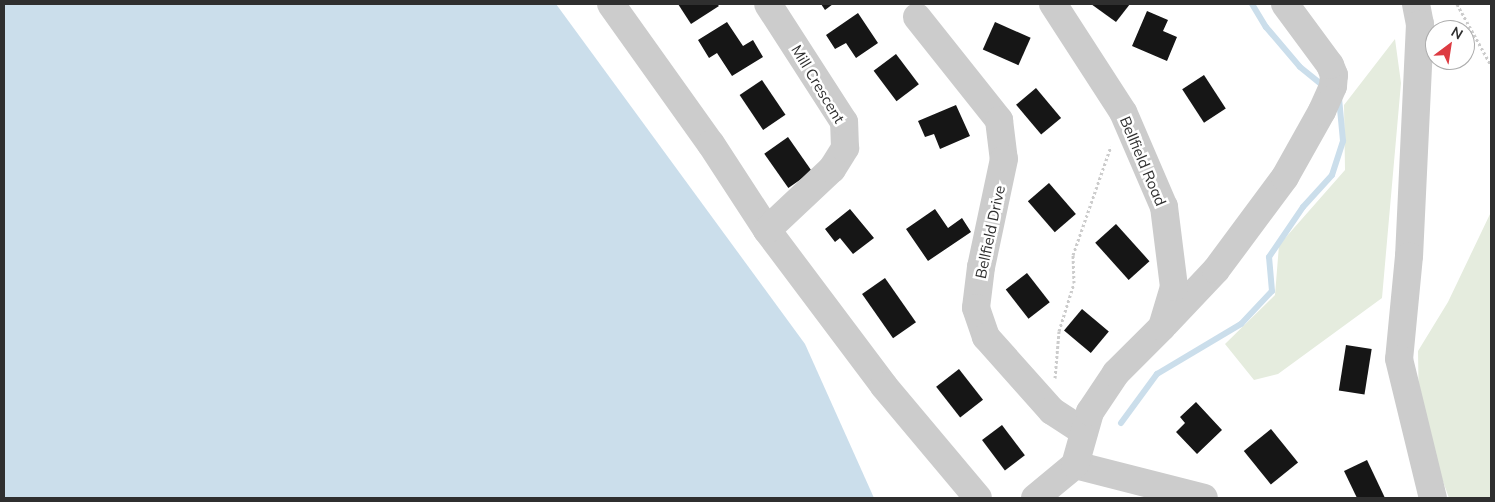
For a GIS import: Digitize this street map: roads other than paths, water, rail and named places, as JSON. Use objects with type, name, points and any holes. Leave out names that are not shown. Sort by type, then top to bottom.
[{"type":"street","points":[[612,4],[711,144],[767,230],[884,386],[978,498]]},
{"type":"street","name":"Mill Crescent","points":[[767,230],[832,169],[845,148],[844,122],[768,4]]},
{"type":"street","name":"Bellfield Road","points":[[1052,4],[1122,112],[1164,207],[1174,287],[1162,327],[1116,373],[1090,412],[1074,465]]},
{"type":"street","points":[[1162,327],[1216,270],[1285,177],[1322,111],[1333,86],[1334,75],[1330,65],[1285,4]]},
{"type":"street","points":[[1416,4],[1420,24],[1409,256],[1399,359],[1433,498]]},
{"type":"street","name":"Bellfield Drive","points":[[917,17],[999,120],[1004,160],[981,267],[976,308],[986,337],[1052,412],[1084,432]]},
{"type":"street","points":[[1034,498],[1074,465],[1204,498]]},
{"type":"water","points":[[4,4],[556,4],[805,344],[874,498],[4,498]]},
{"type":"waterway","points":[[1252,4],[1266,27],[1300,67],[1325,87]]},
{"type":"waterway","points":[[1121,423],[1157,374],[1241,324],[1272,291],[1269,257],[1303,207],[1332,175],[1343,141],[1339,98]]}]
